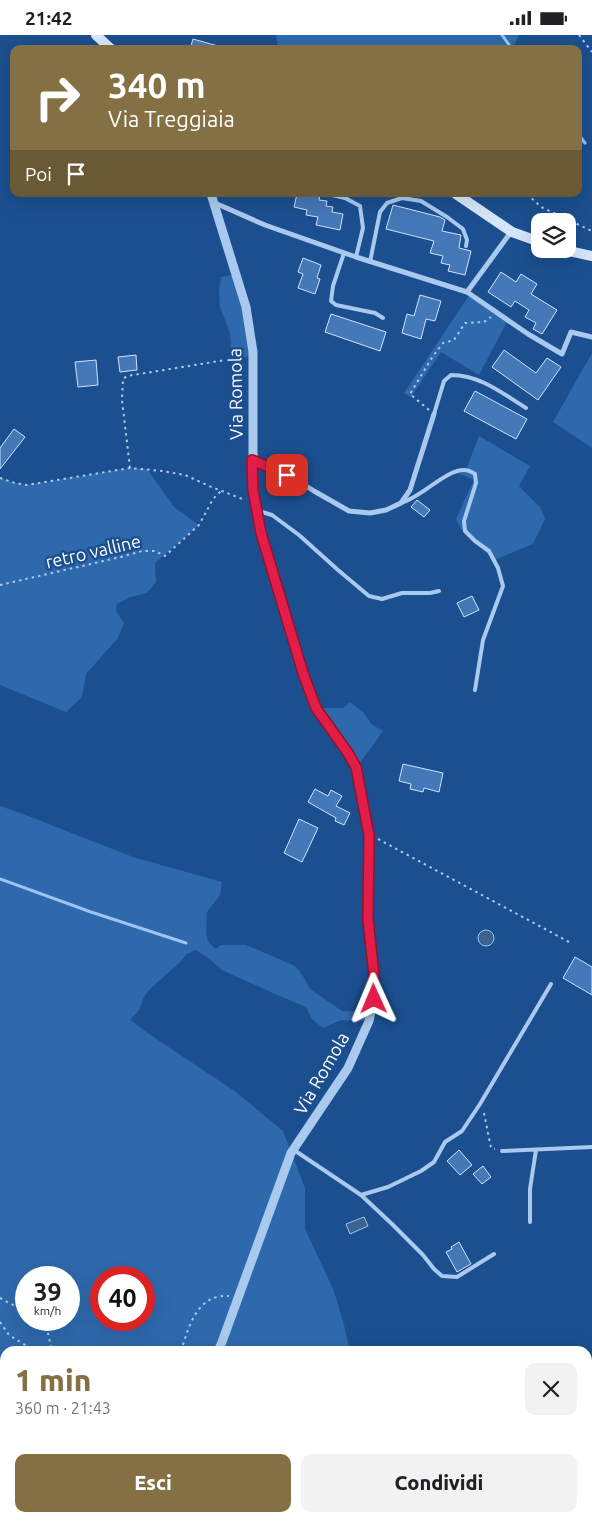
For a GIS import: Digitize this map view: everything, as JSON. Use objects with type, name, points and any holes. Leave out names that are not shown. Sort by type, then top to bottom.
[{"type":"main road","points":[[96,35],[107,45]]},
{"type":"main road","points":[[461,197],[512,231],[531,238]]},
{"type":"main road","points":[[576,252],[592,256]]},
{"type":"street","name":"Via Romola","points":[[212,197],[246,307],[253,356],[253,490],[261,533],[303,673],[316,708],[356,767],[369,835],[368,919],[374,976],[374,999],[369,1021],[348,1068],[288,1161],[220,1346]]},
{"type":"street","points":[[215,203],[265,225],[344,253],[467,292],[528,334],[562,354],[571,332],[592,337]]},
{"type":"street","points":[[467,292],[512,231]]},
{"type":"street","points":[[252,460],[287,475],[349,511],[370,513],[386,510],[401,503],[410,490],[434,414]]},
{"type":"lane","points":[[341,197],[360,206],[362,213],[363,228],[356,257]]},
{"type":"lane","points":[[370,262],[380,212],[386,203],[402,199],[421,201],[447,217],[463,229],[467,240],[466,246]]},
{"type":"lane","points":[[344,253],[333,286],[331,301],[336,305],[375,313],[383,318]]},
{"type":"lane","points":[[434,414],[444,381],[451,375],[462,375],[481,380],[526,408]]},
{"type":"lane","points":[[401,503],[412,500],[454,471],[466,470],[475,474],[476,483],[464,521],[465,531],[488,551],[498,568],[503,586],[483,640],[475,690]]},
{"type":"lane","points":[[256,506],[299,535],[369,596],[382,599],[402,593],[430,593],[439,591]]},
{"type":"lane","points":[[361,1195],[388,1187],[421,1171],[434,1162],[445,1143],[462,1131],[551,984]]},
{"type":"lane","points":[[502,1151],[592,1147]]},
{"type":"lane","points":[[294,1150],[361,1195],[392,1223],[434,1269],[442,1275],[457,1277],[494,1254]]},
{"type":"lane","points":[[530,1223],[530,1189],[536,1150]]},
{"type":"path","points":[[580,35],[592,52]]},
{"type":"path","points":[[530,197],[541,207],[592,231]]},
{"type":"path","points":[[434,414],[410,394],[433,356],[442,343],[454,340],[465,323],[484,322],[497,313]]},
{"type":"path","points":[[130,468],[122,400],[124,379],[127,376],[253,356]]},
{"type":"path","points":[[0,477],[27,485],[130,468],[162,471],[185,475],[256,506]]},
{"type":"path","name":"retro valline","points":[[0,585],[142,551],[155,551],[165,556],[199,525],[213,499],[221,491]]},
{"type":"path","points":[[369,835],[569,942]]},
{"type":"path","points":[[480,1104],[486,1116],[491,1148],[502,1151]]},
{"type":"path","points":[[183,1346],[198,1309],[213,1297],[220,1295],[239,1297]]},
{"type":"path","points":[[0,1298],[15,1306]]},
{"type":"path","points":[[0,1321],[9,1335],[27,1346]]},
{"type":"path","points":[[47,1331],[51,1346]]},
{"type":"shaded area","points":[[276,35],[519,35],[514,45],[278,45]]},
{"type":"shaded area","points":[[236,274],[253,356],[232,359],[230,333],[220,307],[219,291],[221,277]]},
{"type":"shaded area","points":[[470,294],[508,320],[479,375],[441,352],[411,397],[404,393]]},
{"type":"shaded area","points":[[592,353],[592,448],[553,422]]},
{"type":"shaded area","points":[[479,436],[530,466],[519,486],[540,507],[545,519],[533,544],[494,560],[461,529],[456,519],[474,480],[454,471],[466,470]]},
{"type":"shaded area","points":[[130,468],[147,469],[175,508],[199,525],[155,563],[156,582],[147,593],[130,597],[117,604],[116,611],[124,623],[118,638],[86,674],[82,697],[66,712],[0,685],[0,478],[27,485]]},
{"type":"shaded area","points":[[350,702],[364,713],[371,724],[383,731],[357,767],[316,708],[343,708]]},
{"type":"shaded area","points":[[0,806],[133,857],[222,882],[220,895],[207,912],[206,933],[208,941],[215,949],[221,945],[245,945],[256,949],[295,966],[310,989],[342,1011],[371,1011],[369,1021],[341,1020],[323,1028],[312,1019],[306,1007],[222,970],[196,950],[187,954],[149,990],[139,1010],[130,1020],[236,1092],[283,1131],[305,1188],[305,1229],[334,1291],[349,1346],[0,1346]]},
{"type":"shaded area","points":[[486,930],[494,938],[486,946],[478,938]]},
{"type":"shaded area","points":[[364,1217],[368,1226],[350,1234],[346,1224]]},
{"type":"building","points":[[193,39],[214,45],[191,45]]},
{"type":"building","points":[[296,197],[320,197],[319,200],[327,201],[326,206],[333,207],[332,212],[343,214],[340,230],[316,225],[318,217],[306,215],[307,210],[294,207]]},
{"type":"building","points":[[393,205],[440,217],[445,220],[442,231],[461,235],[459,248],[471,251],[465,275],[448,271],[450,265],[441,263],[443,256],[430,253],[434,241],[386,229]]},
{"type":"building","points":[[303,258],[321,265],[317,278],[320,279],[315,294],[298,288],[303,274],[298,272]]},
{"type":"building","points":[[501,272],[516,282],[521,274],[537,284],[531,294],[557,310],[542,334],[533,329],[536,323],[525,317],[529,310],[515,301],[511,307],[488,292]]},
{"type":"building","points":[[420,295],[441,301],[435,321],[426,319],[421,339],[402,333],[407,314],[414,316]]},
{"type":"building","points":[[331,314],[386,332],[380,351],[325,332]]},
{"type":"building","points":[[504,350],[536,373],[547,358],[561,367],[538,400],[492,367]]},
{"type":"building","points":[[136,355],[137,370],[120,372],[118,357]]},
{"type":"building","points":[[96,360],[98,385],[78,387],[75,362]]},
{"type":"building","points":[[475,391],[527,419],[516,439],[464,411]]},
{"type":"building","points":[[14,429],[25,437],[0,469],[0,448]]},
{"type":"building","points":[[417,500],[430,510],[424,517],[411,507]]},
{"type":"building","points":[[472,596],[479,610],[464,617],[457,603]]},
{"type":"building","points":[[403,764],[443,773],[439,792],[424,788],[423,792],[410,789],[411,784],[399,781]]},
{"type":"building","points":[[315,789],[328,796],[331,790],[342,796],[336,806],[350,813],[344,825],[335,821],[336,818],[308,802]]},
{"type":"building","points":[[299,819],[318,828],[302,862],[284,853]]},
{"type":"building","points":[[575,957],[592,967],[592,995],[563,978]]},
{"type":"building","points":[[459,1150],[472,1165],[460,1175],[447,1161]]},
{"type":"building","points":[[483,1166],[491,1177],[482,1184],[473,1174]]},
{"type":"building","points":[[459,1242],[471,1264],[457,1272],[446,1252]]},
{"type":"waterway","points":[[502,35],[509,45]]},
{"type":"waterway","points":[[582,139],[585,143]]},
{"type":"waterway","points":[[0,879],[91,912],[186,943]]},
{"type":"route","points":[[287,475],[252,460],[253,490],[261,533],[303,673],[316,708],[356,767],[369,835],[368,919],[374,976],[374,999]]}]
